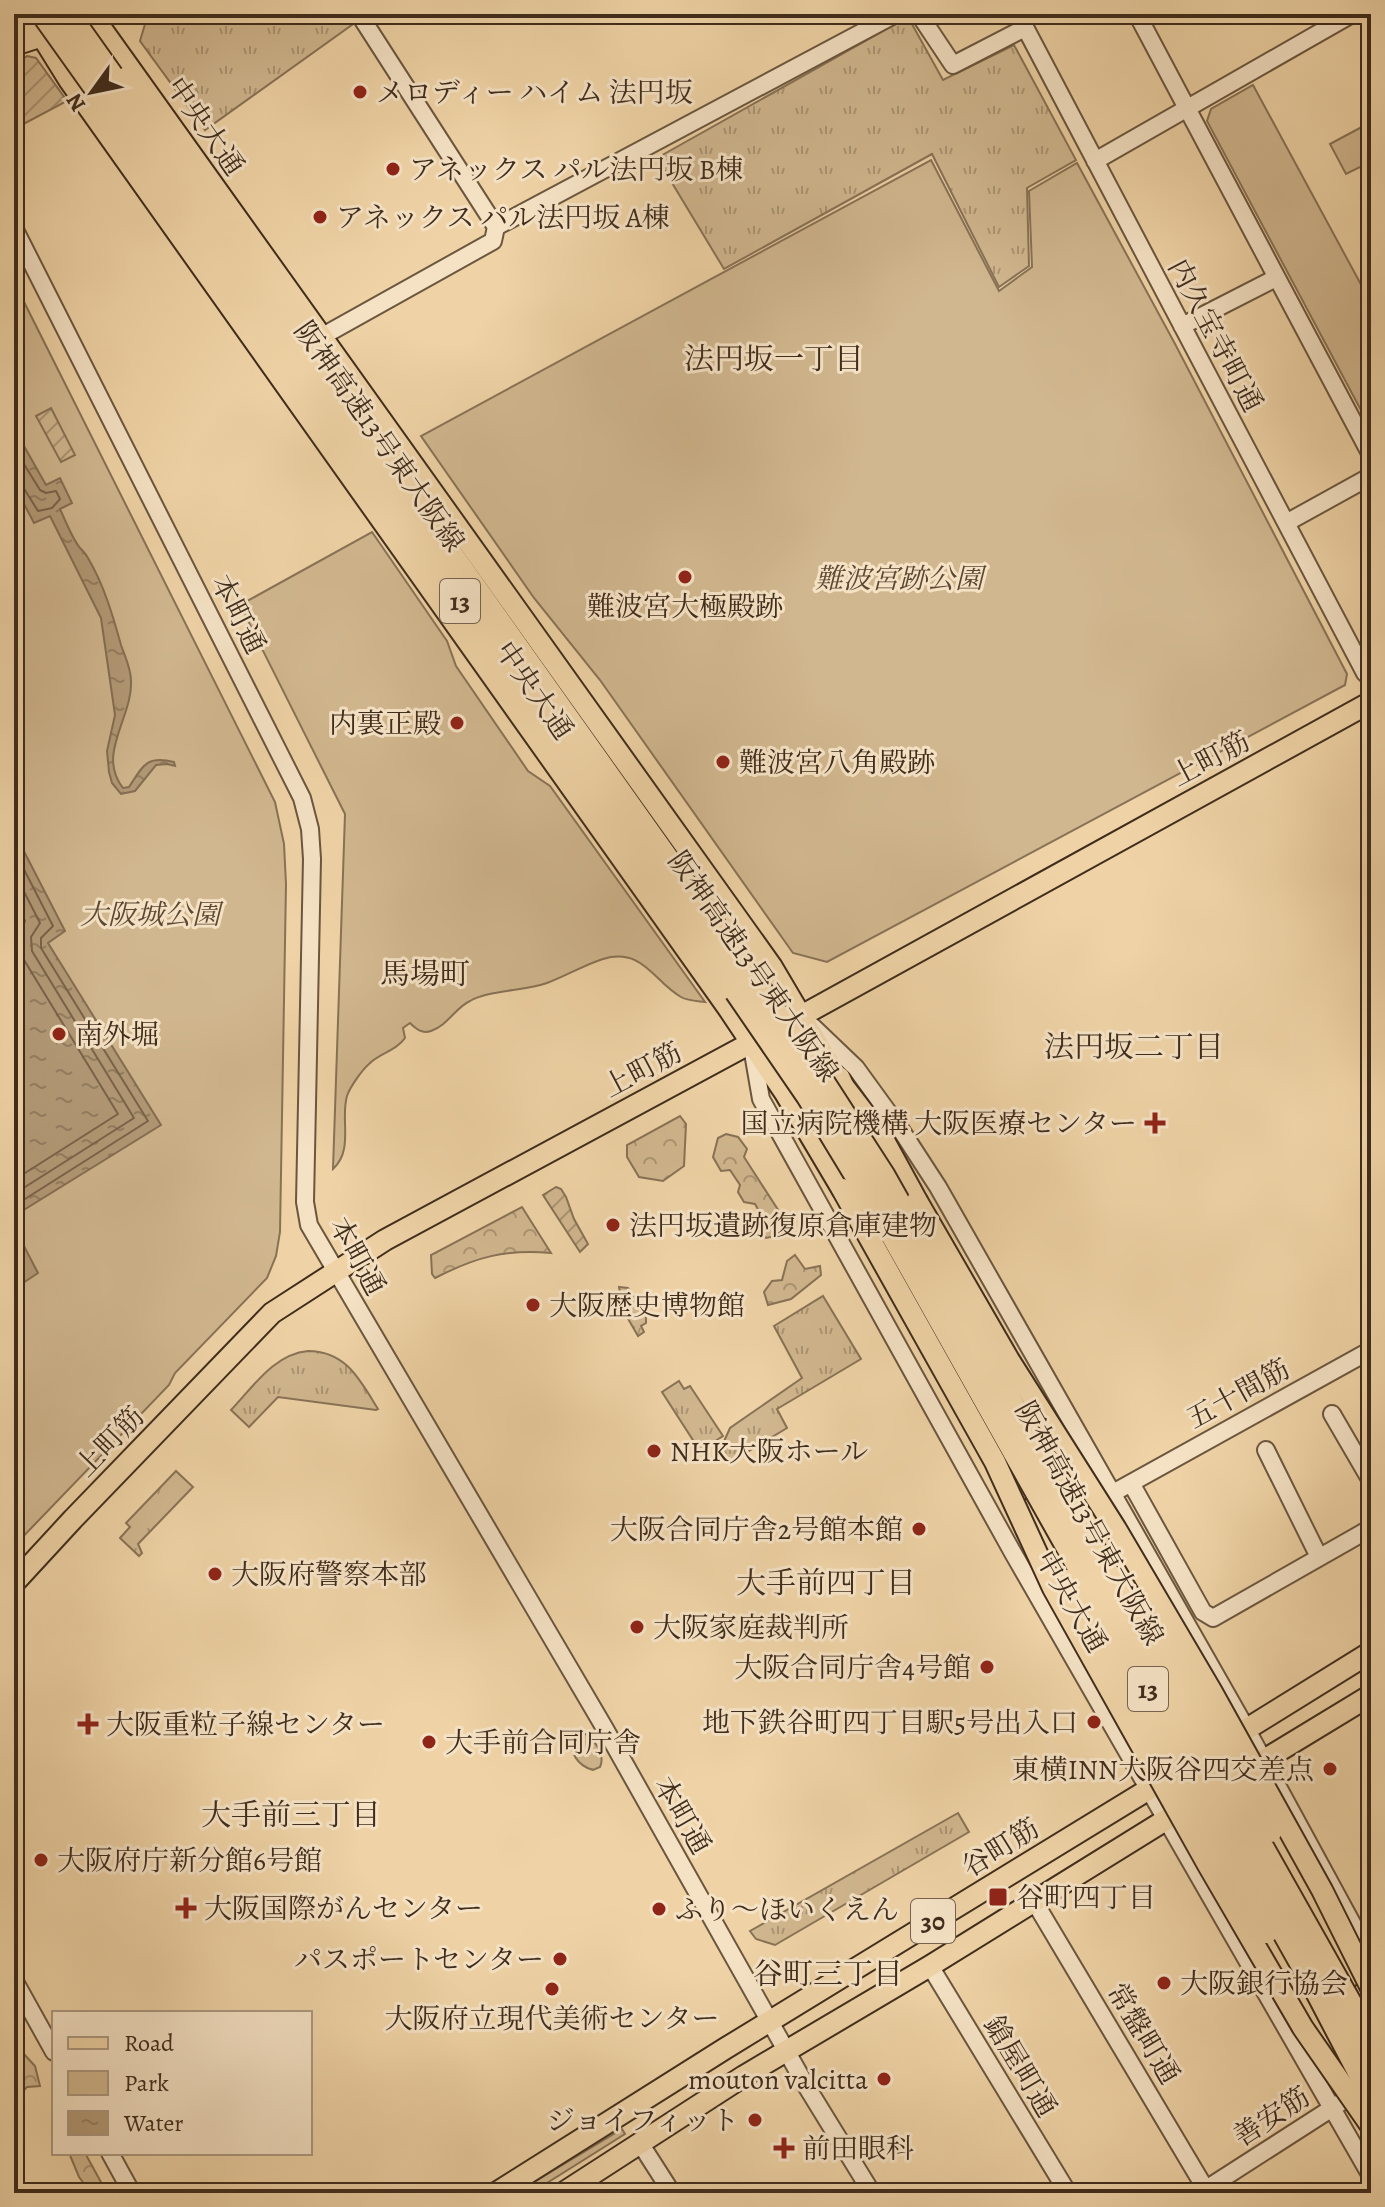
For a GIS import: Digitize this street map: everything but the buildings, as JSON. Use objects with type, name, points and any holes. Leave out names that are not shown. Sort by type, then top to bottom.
[{"type":"highway","name":"阪神高速13号東大阪線","points":[[67,14],[242,278],[693,914],[809,1096],[878,1208],[1314,1984],[1371,2094]]},
{"type":"highway","name":"阪神高速13号東大阪線","points":[[38,21],[242,278]]},
{"type":"highway","points":[[14,43],[38,21]]},
{"type":"highway","name":"阪神高速13号東大阪線","points":[[693,914],[800,1048],[882,1175],[1371,2042]]},
{"type":"highway","points":[[838,1079],[865,1141],[910,1203],[1019,1407],[1195,1698],[1303,1893],[1371,2031]]},
{"type":"highway","points":[[995,1462],[1067,1582],[1221,1857],[1301,1990],[1371,2094]]},
{"type":"main road","name":"中央大通","points":[[91,14],[772,967],[838,1079]]},
{"type":"main road","name":"中央大通","points":[[38,21],[69,80],[785,1093],[995,1462],[1053,1588],[1208,1865],[1303,2028],[1371,2126]]},
{"type":"main road","name":"上町筋","points":[[14,1583],[272,1313],[335,1271],[385,1240],[801,1016],[1371,702]]},
{"type":"main road","points":[[910,1203],[1116,1529],[1212,1692],[1322,1890],[1371,1988]]},
{"type":"main road","name":"谷町筋","points":[[496,2193],[1371,1652]]},
{"type":"main road","name":"30","points":[[563,2193],[787,2051],[1371,1695]]},
{"type":"street","points":[[14,53],[27,46],[38,21],[83,14]]},
{"type":"street","points":[[321,337],[493,241],[496,227],[359,14]]},
{"type":"street","points":[[496,227],[896,14]]},
{"type":"street","points":[[919,14],[953,65],[1021,21]]},
{"type":"street","points":[[1137,14],[1371,455]]},
{"type":"street","points":[[1095,161],[1352,14]]},
{"type":"street","name":"内久宝寺町通","points":[[1021,21],[1365,673],[1371,679]]},
{"type":"street","name":"本町通","points":[[14,228],[302,798],[310,829],[312,859],[305,1202],[309,1225],[604,1727],[787,2051],[872,2193]]},
{"type":"street","points":[[1182,326],[1276,278]]},
{"type":"street","points":[[1286,523],[1371,476]]},
{"type":"street","name":"中央大通","points":[[801,1016],[856,1068],[901,1130],[946,1201],[1247,1730],[1371,1958]]},
{"type":"street","name":"中央大通","points":[[751,1043],[761,1099],[1013,1553],[1371,2176]]},
{"type":"street","name":"五十間筋","points":[[1113,1493],[1371,1350]]},
{"type":"street","points":[[1332,1414],[1371,1481]]},
{"type":"street","points":[[1266,1450],[1319,1557]]},
{"type":"street","points":[[1131,1483],[1208,1617],[1217,1616],[1371,1528]]},
{"type":"street","name":"常盤町通","points":[[1034,1901],[1205,2192]]},
{"type":"street","name":"鎗屋町通","points":[[930,1966],[1068,2193]]},
{"type":"street","points":[[14,1980],[52,2048]]},
{"type":"street","name":"善安筋","points":[[1205,2192],[1371,2084]]},
{"type":"street","points":[[640,2143],[672,2193]]},
{"type":"street","points":[[111,2155],[132,2193]]},
{"type":"green space","points":[[148,14],[351,14],[356,22],[205,130],[140,41]]},
{"type":"green space","points":[[908,17],[943,80],[1014,45],[1076,160],[1027,188],[1029,266],[999,287],[932,154],[724,269],[657,158]]},
{"type":"green space","points":[[27,56],[36,58],[67,101],[14,129],[14,63]]},
{"type":"green space","points":[[1253,85],[1371,303],[1371,429],[1207,121],[1211,109]]},
{"type":"green space","points":[[1371,122],[1371,176],[1364,165],[1346,174],[1330,144]]},
{"type":"green space","name":"難波宮跡公園","points":[[931,160],[999,291],[1032,267],[1029,191],[1077,163],[1347,674],[1345,685],[827,962],[793,953],[600,680],[534,598],[421,436]]},
{"type":"green space","name":"大阪城公園","points":[[14,282],[275,802],[284,844],[286,884],[280,1232],[276,1256],[267,1278],[14,1546]]},
{"type":"green space","points":[[51,408],[75,455],[61,462],[36,416]]},
{"type":"green space","points":[[372,532],[447,641],[456,666],[528,771],[550,786],[705,1002],[681,997],[638,962],[617,957],[596,961],[538,986],[478,997],[428,1032],[410,1023],[403,1028],[405,1038],[369,1064],[351,1088],[345,1105],[343,1153],[333,1169],[345,814],[240,605]]},
{"type":"green space","points":[[680,1116],[686,1124],[684,1166],[663,1181],[639,1177],[627,1157],[627,1145]]},
{"type":"green space","points":[[726,1134],[738,1137],[747,1149],[744,1157],[782,1216],[776,1236],[766,1238],[757,1224],[760,1213],[755,1204],[744,1202],[738,1192],[740,1185],[730,1170],[721,1171],[713,1157],[718,1138]]},
{"type":"green space","points":[[556,1187],[566,1197],[588,1244],[580,1252],[543,1195]]},
{"type":"green space","points":[[522,1207],[551,1253],[519,1252],[491,1256],[435,1278],[431,1255]]},
{"type":"green space","points":[[795,1255],[805,1269],[820,1266],[821,1275],[791,1299],[768,1305],[764,1292],[772,1281],[782,1280],[787,1261]]},
{"type":"green space","points":[[619,1287],[628,1288],[646,1314],[646,1323],[641,1326],[644,1332],[638,1336],[623,1310]]},
{"type":"green space","points":[[823,1296],[861,1359],[777,1409],[787,1428],[729,1463],[721,1448],[730,1428],[802,1378],[774,1326]]},
{"type":"green space","points":[[321,1352],[342,1362],[358,1378],[378,1409],[278,1397],[249,1427],[231,1410],[274,1365],[296,1353]]},
{"type":"green space","points":[[679,1381],[684,1389],[690,1386],[723,1436],[700,1451],[662,1392]]},
{"type":"green space","points":[[176,1471],[193,1487],[138,1544],[142,1553],[139,1556],[120,1538],[130,1527],[126,1523]]},
{"type":"green space","points":[[582,1732],[600,1752],[600,1767],[593,1770],[579,1761],[573,1752],[574,1736]]},
{"type":"green space","points":[[958,1813],[969,1832],[775,1945],[756,1939],[750,1931]]},
{"type":"green space","points":[[23,2053],[35,2066],[40,2086],[27,2087],[14,2101],[14,2061]]},
{"type":"green space","points":[[622,2129],[625,2134],[531,2193],[516,2193]]},
{"type":"green space","points":[[70,2155],[86,2155],[107,2193],[91,2193],[79,2177]]},
{"type":"water","points":[[20,439],[46,485],[60,478],[72,503],[60,509],[74,540],[99,579],[129,667],[130,695],[114,749],[116,775],[123,788],[129,787],[151,761],[174,762],[175,766],[156,765],[135,791],[121,794],[112,783],[109,772],[107,751],[115,715],[101,618],[50,516],[34,523],[14,485],[14,442]]},
{"type":"water","name":"南外堀","points":[[14,832],[65,931],[48,943],[161,1125],[14,1216]]},
{"type":"water","points":[[14,1227],[38,1273],[14,1289]]},
{"type":"place","name":"メロディー ハイム 法円坂","points":[[360,92]]},
{"type":"place","name":"アネックス パル法円坂 B棟","points":[[393,169]]},
{"type":"place","name":"アネックス パル法円坂 A棟","points":[[320,217]]},
{"type":"place","name":"難波宮大極殿跡","points":[[685,577]]},
{"type":"place","name":"内裏正殿","points":[[457,723]]},
{"type":"place","name":"難波宮八角殿跡","points":[[723,762]]},
{"type":"place","name":"南外堀","points":[[59,1034]]},
{"type":"place","name":"国立病院機構 大阪医療センター","points":[[1155,1123]]},
{"type":"place","name":"法円坂遺跡復原倉庫建物","points":[[613,1225]]},
{"type":"place","name":"大阪歴史博物館","points":[[533,1305]]},
{"type":"place","name":"NHK大阪ホール","points":[[654,1451]]},
{"type":"place","name":"大阪合同庁舎2号館本館","points":[[919,1529]]},
{"type":"place","name":"大阪府警察本部","points":[[215,1574]]},
{"type":"place","name":"大阪家庭裁判所","points":[[637,1627]]},
{"type":"place","name":"大阪合同庁舎4号館","points":[[987,1667]]},
{"type":"place","name":"地下鉄谷町四丁目駅5号出入口","points":[[1094,1722]]},
{"type":"place","name":"大阪重粒子線センター","points":[[88,1724]]},
{"type":"place","name":"大手前合同庁舎","points":[[429,1742]]},
{"type":"place","name":"東横INN大阪谷四交差点","points":[[1330,1769]]},
{"type":"place","name":"大阪府庁新分館6号館","points":[[41,1860]]},
{"type":"place","name":"谷町四丁目","points":[[998,1897]]},
{"type":"place","name":"大阪国際がんセンター","points":[[186,1908]]},
{"type":"place","name":"ふり〜ほいくえん","points":[[659,1909]]},
{"type":"place","name":"パスポートセンター","points":[[560,1959]]},
{"type":"place","name":"大阪銀行協会","points":[[1164,1983]]},
{"type":"place","name":"大阪府立現代美術センター","points":[[552,1989]]},
{"type":"place","name":"mouton valcitta","points":[[884,2079]]},
{"type":"place","name":"ジョイフィット","points":[[755,2120]]},
{"type":"place","name":"前田眼科","points":[[784,2148]]},
{"type":"district","name":"法円坂一丁目","points":[[774,359]]},
{"type":"district","name":"馬場町","points":[[425,974]]},
{"type":"district","name":"法円坂二丁目","points":[[1134,1047]]},
{"type":"district","name":"大手前四丁目","points":[[826,1583]]},
{"type":"district","name":"大手前三丁目","points":[[291,1815]]},
{"type":"district","name":"谷町三丁目","points":[[828,1974]]}]
